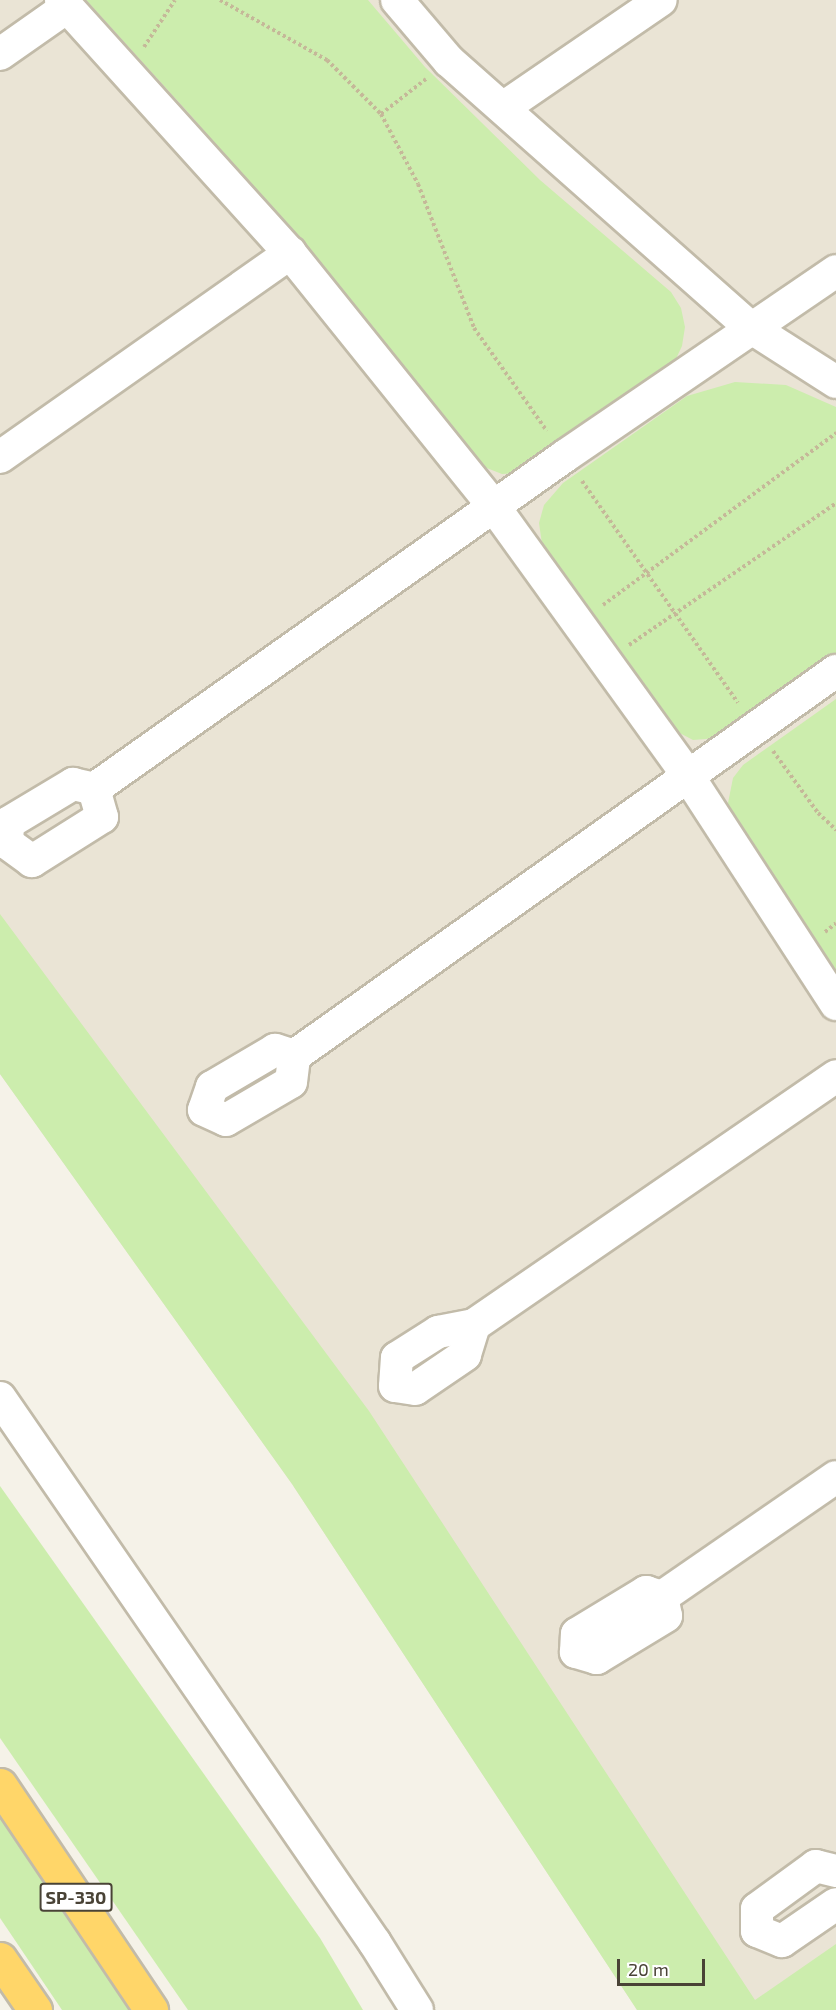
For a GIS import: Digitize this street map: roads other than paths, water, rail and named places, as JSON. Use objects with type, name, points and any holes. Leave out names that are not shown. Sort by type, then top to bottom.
[{"type":"highway","name":"SP-330","points":[[0,1785],[151,2010]]},
{"type":"highway","points":[[0,1959],[35,2010]]},
{"type":"street","points":[[397,0],[449,61],[750,327],[836,382]]},
{"type":"street","points":[[502,108],[661,0]]},
{"type":"street","points":[[0,54],[64,3],[130,73],[290,253],[495,508],[607,662],[688,776],[836,1004]]},
{"type":"street","points":[[0,457],[290,253]]},
{"type":"street","points":[[94,789],[495,508],[565,456],[750,327],[836,271]]},
{"type":"street","points":[[294,1056],[836,671]]},
{"type":"street","points":[[474,1325],[836,1076]]},
{"type":"street","points":[[0,1398],[375,1943],[417,2010]]},
{"type":"street","points":[[662,1598],[836,1477]]},
{"type":"street","points":[[836,1871],[816,1866],[758,1909],[757,1931],[782,1941],[836,1904]]}]
